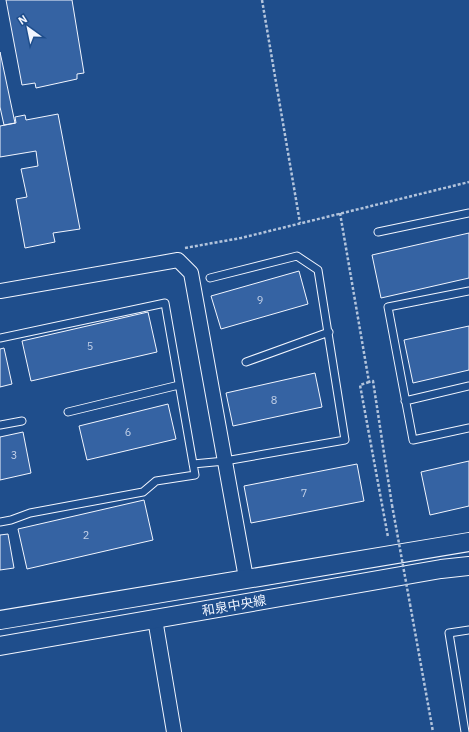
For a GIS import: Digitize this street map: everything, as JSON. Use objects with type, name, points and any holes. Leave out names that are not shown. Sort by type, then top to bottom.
[{"type":"street","points":[[0,291],[178,260],[191,273],[246,578]]},
{"type":"street","name":"和泉中央線","points":[[0,620],[469,542]]},
{"type":"street","name":"和泉中央線","points":[[0,646],[469,566]]},
{"type":"street","points":[[155,619],[174,732]]},
{"type":"lane","points":[[378,232],[469,212]]},
{"type":"lane","points":[[193,464],[225,461],[345,440],[318,270],[298,256],[210,278]]},
{"type":"lane","points":[[469,291],[388,307],[413,440],[469,428]]},
{"type":"lane","points":[[0,338],[165,303],[195,475],[156,481],[143,492],[30,513],[0,522]]},
{"type":"lane","points":[[246,362],[329,332]]},
{"type":"lane","points":[[68,412],[180,386]]},
{"type":"lane","points":[[405,401],[469,386]]},
{"type":"lane","points":[[0,426],[22,421]]},
{"type":"lane","points":[[465,732],[449,633],[469,630]]},
{"type":"path","points":[[262,0],[300,223]]},
{"type":"path","points":[[179,249],[241,238],[469,182]]},
{"type":"path","points":[[340,213],[369,382]]},
{"type":"path","points":[[388,537],[360,385],[373,381],[392,505],[433,732]]},
{"type":"building","points":[[6,0],[72,0],[84,73],[77,74],[77,79],[36,88],[35,83],[22,85]]},
{"type":"building","points":[[0,52],[15,123],[4,125],[0,107]]},
{"type":"building","points":[[58,114],[80,229],[53,233],[55,242],[25,248],[16,199],[27,197],[21,169],[38,166],[36,151],[0,157],[0,126],[16,123],[15,117],[25,115],[26,120]]},
{"type":"building","points":[[469,233],[469,278],[381,298],[372,255]]},
{"type":"building","points":[[299,271],[308,304],[221,329],[211,296]]},
{"type":"building","points":[[148,312],[157,352],[31,381],[22,341]]},
{"type":"building","points":[[469,326],[469,370],[413,383],[404,340]]},
{"type":"building","points":[[4,348],[12,384],[0,387],[0,349]]},
{"type":"building","points":[[315,373],[322,407],[233,426],[226,393]]},
{"type":"building","points":[[168,404],[176,439],[87,460],[79,426]]},
{"type":"building","points":[[23,432],[31,473],[0,480],[0,437]]},
{"type":"building","points":[[469,461],[469,506],[430,515],[421,472]]},
{"type":"building","points":[[357,464],[364,501],[251,523],[244,486]]},
{"type":"building","points":[[144,500],[153,540],[27,569],[18,529]]},
{"type":"building","points":[[8,534],[14,568],[0,570],[0,535]]}]
